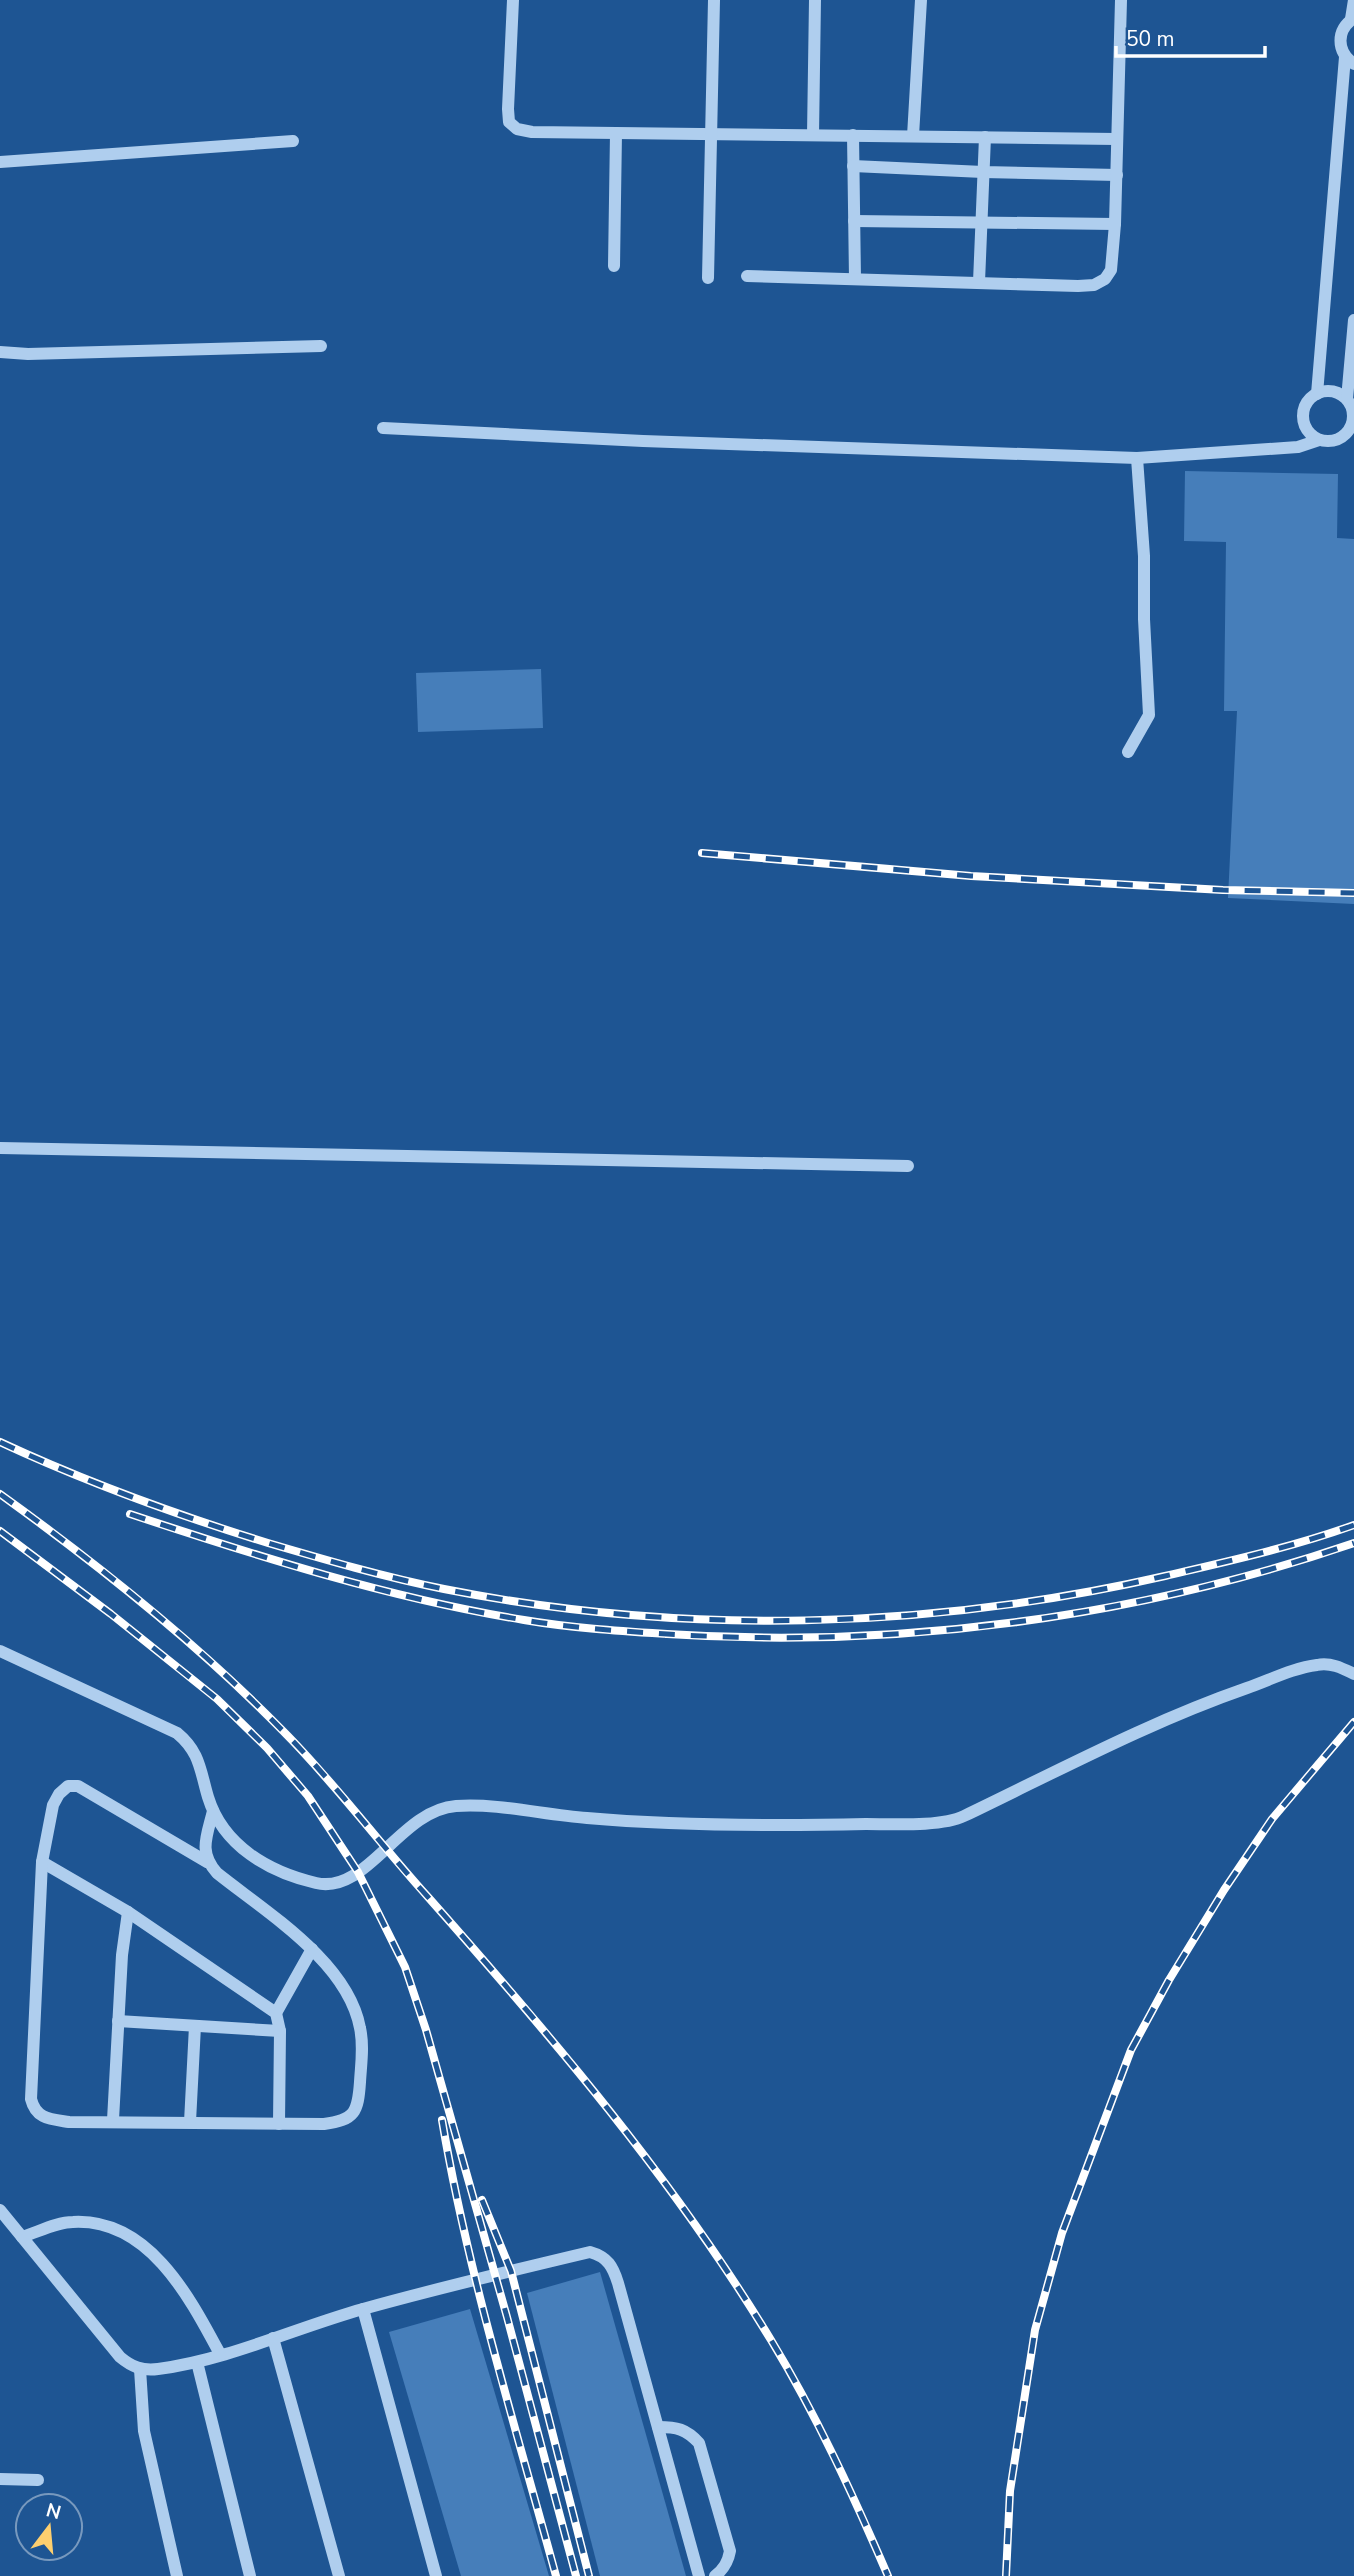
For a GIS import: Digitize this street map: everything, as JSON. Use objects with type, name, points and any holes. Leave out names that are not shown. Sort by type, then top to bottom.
[{"type":"street","points":[[513,0],[509,122],[517,129],[532,132],[711,135],[1116,139]]},
{"type":"street","points":[[708,278],[714,0]]},
{"type":"street","points":[[813,135],[815,0]]},
{"type":"street","points":[[913,136],[920,0]]},
{"type":"street","points":[[747,276],[1094,285],[1105,279],[1111,270],[1115,224],[1121,0]]},
{"type":"street","points":[[1317,394],[1350,60],[1341,49],[1341,32],[1353,18],[1353,0]]},
{"type":"street","points":[[614,266],[616,133]]},
{"type":"street","points":[[853,135],[855,279]]},
{"type":"street","points":[[979,282],[985,137]]},
{"type":"street","points":[[0,162],[293,141]]},
{"type":"street","points":[[853,166],[1116,175]]},
{"type":"street","points":[[854,221],[1115,224]]},
{"type":"street","points":[[383,428],[643,441],[1137,458],[1298,447],[1319,440],[1336,440],[1352,431],[1354,415],[1347,399],[1354,320]]},
{"type":"street","points":[[0,352],[28,354],[321,346]]},
{"type":"street","points":[[1319,440],[1307,429],[1303,414],[1310,399],[1317,394],[1333,391],[1347,399]]},
{"type":"street","points":[[1128,752],[1149,715],[1144,556],[1137,458]]},
{"type":"street","points":[[0,1148],[908,1166]]},
{"type":"street","points":[[0,1651],[177,1733],[190,1744],[199,1760],[213,1811],[240,1849],[266,1864],[299,1877],[318,1884],[332,1885],[358,1872],[411,1824],[432,1810],[456,1806],[588,1819],[747,1824],[893,1824],[958,1819],[1132,1734],[1213,1700],[1319,1664],[1341,1667],[1354,1674]]},
{"type":"street","points":[[68,1786],[78,1786],[207,1862],[312,1949],[334,1973],[357,2015],[362,2046],[356,2110],[340,2122],[279,2124],[113,2120],[69,2122],[39,2116],[33,2109],[31,2099],[42,1863],[53,1805],[59,1794],[68,1786]]},
{"type":"street","points":[[207,1862],[205,1844],[213,1811]]},
{"type":"street","points":[[42,1863],[128,1912],[276,2013]]},
{"type":"street","points":[[113,2120],[122,1955],[128,1912]]},
{"type":"street","points":[[279,2124],[280,2031],[276,2013],[312,1949]]},
{"type":"street","points":[[118,2021],[280,2031]]},
{"type":"street","points":[[190,2122],[195,2026]]},
{"type":"street","points":[[0,2210],[120,2357],[139,2369],[157,2369],[197,2362],[363,2309],[590,2252],[601,2255],[612,2265],[618,2283],[698,2576]]},
{"type":"street","points":[[22,2237],[71,2221],[93,2222],[116,2228],[154,2254],[192,2301],[220,2354]]},
{"type":"street","points":[[363,2309],[436,2576]]},
{"type":"street","points":[[273,2338],[339,2576]]},
{"type":"street","points":[[197,2362],[250,2576]]},
{"type":"street","points":[[139,2369],[144,2431],[177,2576]]},
{"type":"street","points":[[658,2427],[687,2430],[699,2443],[730,2551],[729,2561],[715,2576]]},
{"type":"street","points":[[0,2479],[37,2480]]},
{"type":"building","points":[[1185,471],[1338,474],[1337,538],[1354,539],[1354,904],[1228,898],[1237,711],[1224,711],[1226,542],[1184,541]]},
{"type":"building","points":[[541,669],[543,728],[418,732],[416,673]]},
{"type":"building","points":[[600,2272],[686,2576],[600,2576],[527,2293]]},
{"type":"building","points":[[470,2309],[549,2576],[461,2576],[389,2332]]},
{"type":"railway","points":[[702,853],[971,876],[1223,890],[1354,893]]},
{"type":"railway","points":[[0,1442],[65,1471],[166,1509],[268,1543],[399,1579],[533,1604],[714,1620],[896,1616],[1076,1594],[1237,1559],[1354,1525]]},
{"type":"railway","points":[[0,1494],[147,1606],[217,1667],[283,1731],[339,1792],[610,2111],[694,2223],[771,2340],[834,2456],[888,2576]]},
{"type":"railway","points":[[130,1514],[325,1575],[474,1611],[596,1629],[754,1637],[841,1637],[928,1632],[1101,1609],[1187,1591],[1354,1543]]},
{"type":"railway","points":[[0,1531],[111,1614],[217,1699],[267,1748],[308,1796],[358,1872],[405,1967],[426,2030],[576,2576]]},
{"type":"railway","points":[[1006,2576],[1010,2491],[1035,2330],[1062,2233],[1131,2050],[1169,1980],[1224,1890],[1272,1819],[1354,1722]]},
{"type":"railway","points":[[442,2120],[479,2292],[556,2576]]},
{"type":"railway","points":[[482,2200],[511,2271],[589,2576]]}]
